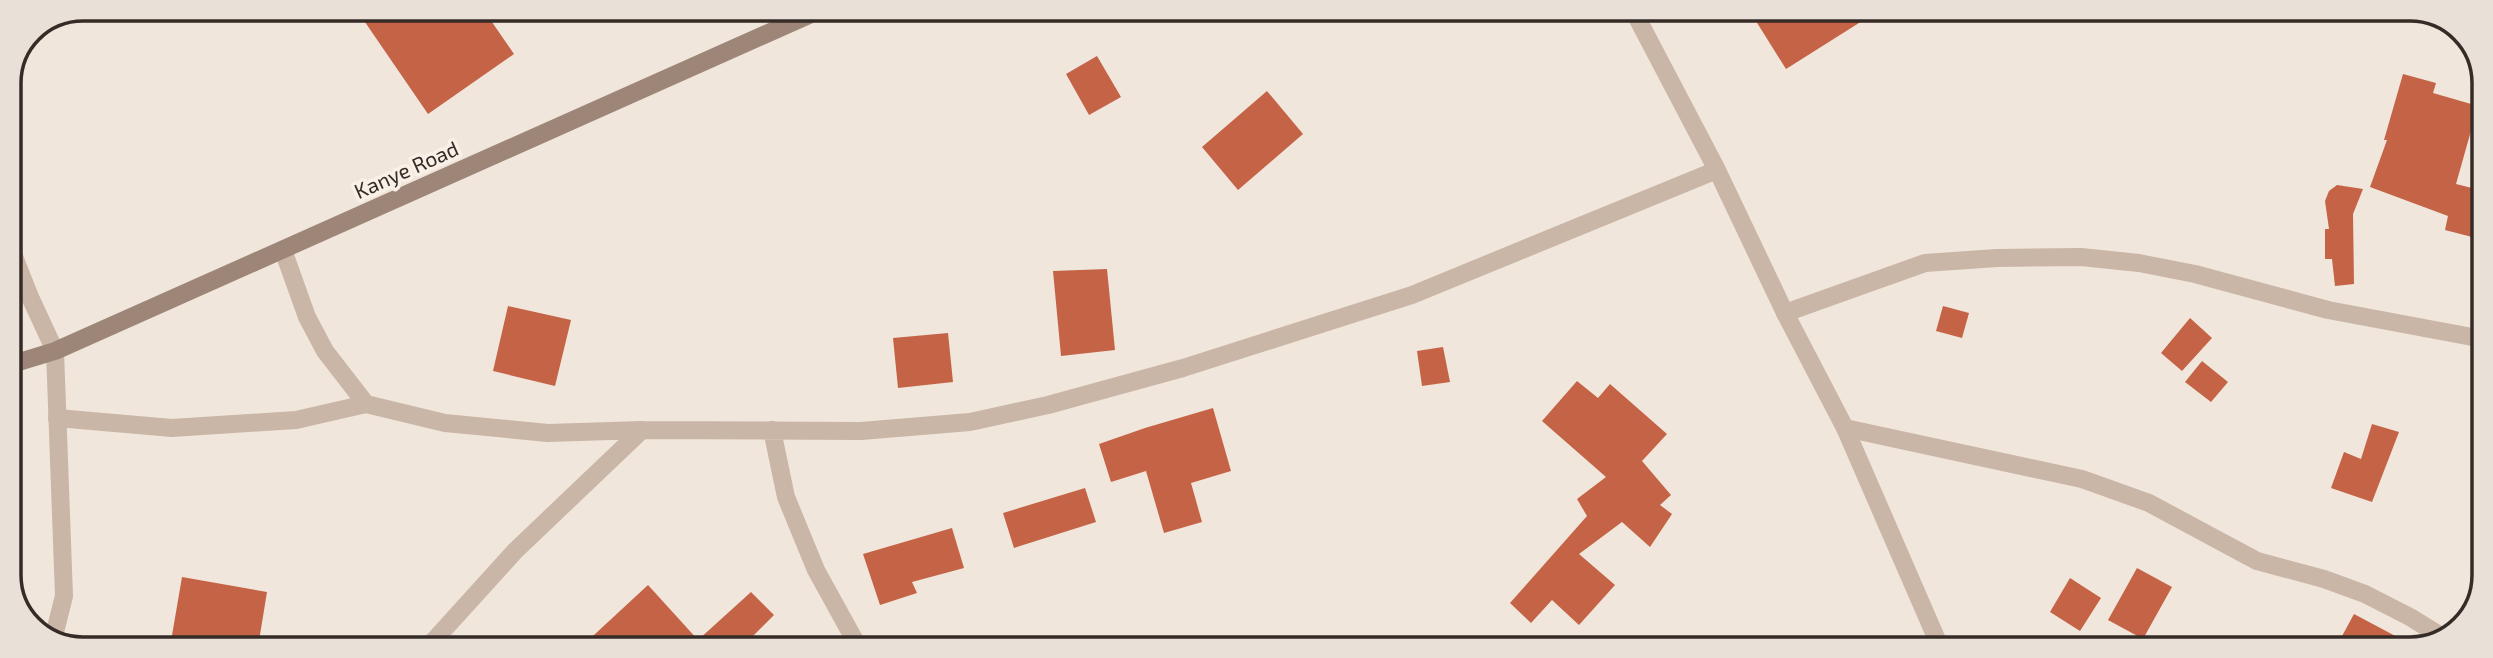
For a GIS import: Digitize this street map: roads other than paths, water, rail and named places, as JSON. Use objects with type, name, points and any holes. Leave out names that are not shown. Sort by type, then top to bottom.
[{"type":"main road","name":"Kanye Road","points":[[21,361],[55,351],[793,21]]},
{"type":"street","points":[[1639,21],[1717,170],[1785,313],[1845,428],[1936,637]]},
{"type":"street","points":[[57,418],[172,428],[296,420],[366,404],[445,423],[548,433],[642,429],[860,431],[970,422],[1048,405],[1183,368],[1412,295],[1717,170]]},
{"type":"street","points":[[283,250],[307,317],[325,351],[366,404]]},
{"type":"street","points":[[1785,313],[1925,263],[1997,258],[2081,257],[2138,263],[2184,272],[2328,310],[2472,337]]},
{"type":"street","points":[[21,274],[55,351],[64,596],[55,631]]},
{"type":"street","points":[[1845,428],[2082,479],[2150,503],[2258,561],[2324,579],[2365,594],[2435,632]]},
{"type":"street","points":[[437,637],[515,551],[642,429]]},
{"type":"street","points":[[772,430],[786,497],[816,570],[853,637]]}]
